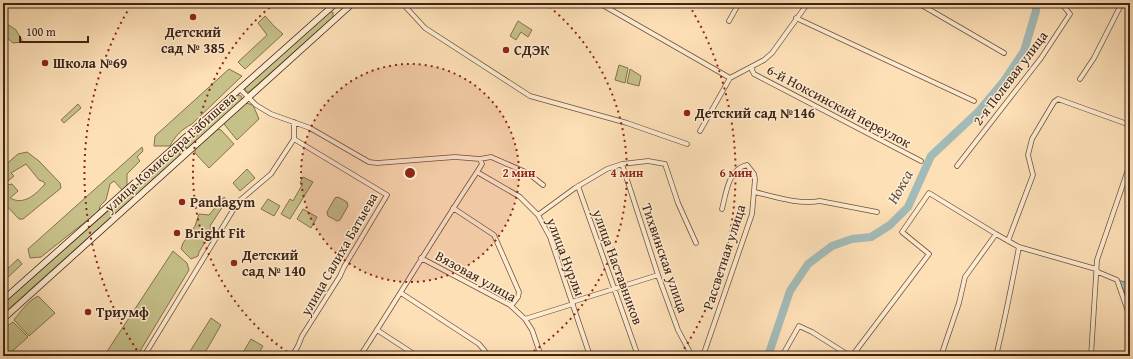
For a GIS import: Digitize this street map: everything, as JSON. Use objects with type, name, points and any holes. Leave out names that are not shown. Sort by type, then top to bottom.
[{"type":"street","name":"улица Комиссара Габишева","points":[[3,319],[353,3]]},
{"type":"street","points":[[402,3],[425,28],[530,96],[628,123],[687,144]]},
{"type":"street","points":[[599,3],[730,78]]},
{"type":"street","points":[[729,21],[739,3]]},
{"type":"street","points":[[700,131],[730,78],[764,60],[772,53],[808,3]]},
{"type":"street","points":[[918,3],[1004,53]]},
{"type":"street","name":"2-я Полевая улица","points":[[957,166],[1041,58],[1070,14],[1062,3]]},
{"type":"street","points":[[1080,79],[1094,58],[1122,3]]},
{"type":"street","name":"улица Комиссара Габишева","points":[[3,300],[334,5]]},
{"type":"street","points":[[334,5],[340,15]]},
{"type":"street","points":[[796,18],[974,101]]},
{"type":"street","name":"6-й Ноксинский переулок","points":[[753,66],[752,70],[754,74],[921,161]]},
{"type":"street","points":[[240,89],[256,105],[271,114],[310,128],[373,164],[455,157],[480,159],[491,157],[528,173],[543,185]]},
{"type":"street","points":[[1008,242],[1032,175],[1028,155],[1032,139],[1054,102],[1058,99],[1130,125]]},
{"type":"street","points":[[144,356],[238,202],[272,174],[294,139],[294,122]]},
{"type":"street","name":"улица Салиха Батыева","points":[[292,356],[302,336],[308,329],[340,276],[387,195],[294,139]]},
{"type":"street","points":[[178,144],[186,153]]},
{"type":"street","points":[[360,356],[482,164],[480,159]]},
{"type":"street","points":[[538,215],[578,186],[606,169],[622,164],[648,161],[665,164],[678,203],[696,243]]},
{"type":"street","name":"Тихвинская улица","points":[[622,164],[658,275],[678,330],[692,356]]},
{"type":"street","points":[[1091,356],[1097,260],[1130,164]]},
{"type":"street","name":"Рассветная улица","points":[[704,353],[752,214],[755,179],[754,174],[747,165],[743,166],[730,178],[722,209]]},
{"type":"street","name":"улица Нурлы","points":[[477,172],[520,197],[538,215],[550,237],[590,356]]},
{"type":"street","name":"улица Наставников","points":[[578,186],[638,356]]},
{"type":"street","points":[[755,192],[793,200],[812,202],[820,201],[877,212]]},
{"type":"street","points":[[782,356],[799,326],[851,356],[929,254],[902,232],[929,193],[1008,242],[1020,247],[1096,269],[1098,272],[1117,280],[1130,317]]},
{"type":"street","points":[[453,208],[494,234],[519,292],[518,297],[511,306]]},
{"type":"street","points":[[941,356],[959,303],[965,277],[996,234]]},
{"type":"street","points":[[996,356],[1020,247]]},
{"type":"street","name":"Вязовая улица","points":[[421,258],[511,306],[525,319],[532,330],[541,356]]},
{"type":"street","points":[[525,319],[614,288],[658,275]]},
{"type":"street","points":[[401,293],[479,344],[489,356]]},
{"type":"street","points":[[377,330],[417,356]]},
{"type":"street","points":[[696,356],[704,353],[709,356]]},
{"type":"shaded area","points":[[330,12],[333,12],[333,17],[249,92],[246,92],[245,88]]},
{"type":"shaded area","points":[[265,16],[283,34],[245,69],[238,62],[267,35],[258,23]]},
{"type":"shaded area","points":[[518,21],[532,30],[528,37],[521,32],[516,40],[510,36]]},
{"type":"shaded area","points":[[7,24],[16,30],[22,42],[13,43],[7,38],[3,26]]},
{"type":"shaded area","points":[[619,65],[628,68],[625,83],[615,80]]},
{"type":"shaded area","points":[[229,69],[242,76],[192,124],[179,133],[170,146],[154,146],[155,136]]},
{"type":"shaded area","points":[[630,69],[641,76],[639,86],[627,83]]},
{"type":"shaded area","points":[[236,95],[241,96],[241,101],[189,147],[185,147],[184,143]]},
{"type":"shaded area","points":[[246,103],[253,105],[259,119],[237,140],[224,124]]},
{"type":"shaded area","points":[[78,104],[81,108],[64,123],[61,120]]},
{"type":"shaded area","points":[[218,129],[221,130],[234,144],[209,168],[195,153],[195,149]]},
{"type":"shaded area","points":[[142,147],[143,151],[137,157],[140,161],[127,174],[127,185],[122,190],[114,181],[110,184],[106,200],[100,206],[99,211],[41,257],[30,258],[28,249]]},
{"type":"shaded area","points":[[177,150],[180,152],[179,156],[3,314],[3,304]]},
{"type":"shaded area","points":[[27,152],[39,161],[60,183],[61,188],[23,219],[19,219],[3,202],[3,189],[7,185],[12,184],[18,191],[10,198],[20,201],[34,195],[45,184],[39,180],[26,164],[11,173],[14,176],[3,185],[3,167],[18,154]]},
{"type":"shaded area","points":[[247,169],[255,178],[240,191],[233,183]]},
{"type":"shaded area","points":[[303,177],[313,182],[290,219],[281,214],[290,199],[293,201],[302,185],[300,183]]},
{"type":"shaded area","points":[[224,197],[227,200],[210,226],[212,231],[198,256],[191,259],[181,249],[183,243],[195,226],[199,214],[209,215]]},
{"type":"shaded area","points":[[338,197],[347,202],[348,206],[340,220],[337,221],[328,216],[327,212],[335,198]]},
{"type":"shaded area","points":[[268,199],[280,206],[274,216],[261,209]]},
{"type":"shaded area","points":[[303,209],[317,217],[311,228],[297,219]]},
{"type":"shaded area","points":[[173,251],[187,263],[189,270],[137,356],[104,356]]},
{"type":"shaded area","points":[[18,259],[22,264],[3,282],[3,273]]},
{"type":"shaded area","points":[[38,296],[55,313],[29,336],[14,320],[28,303]]},
{"type":"shaded area","points":[[211,318],[221,325],[203,356],[187,356]]},
{"type":"shaded area","points":[[13,322],[28,337],[7,356],[3,356],[3,329]]},
{"type":"shaded area","points":[[251,339],[263,346],[259,353],[256,351],[253,356],[241,356]]},
{"type":"water","points":[[1117,280],[1130,283],[1130,313],[1124,290]]},
{"type":"waterway","name":"Нокса","points":[[768,356],[790,291],[808,264],[832,246],[852,239],[871,237],[890,225],[908,207],[931,156],[978,112],[1004,81],[1024,51],[1036,11],[1036,3]]},
{"type":"place","name":"Детский сад № 385","points":[[193,17]]},
{"type":"place","name":"СДЭК","points":[[506,50]]},
{"type":"place","name":"Школа №69","points":[[45,63]]},
{"type":"place","name":"Детский сад №146","points":[[687,113]]},
{"type":"place","name":"Pandagym","points":[[182,202]]},
{"type":"place","name":"Bright Fit","points":[[177,233]]},
{"type":"place","name":"Детский сад № 140","points":[[234,263]]},
{"type":"place","name":"Триумф","points":[[88,312]]}]
